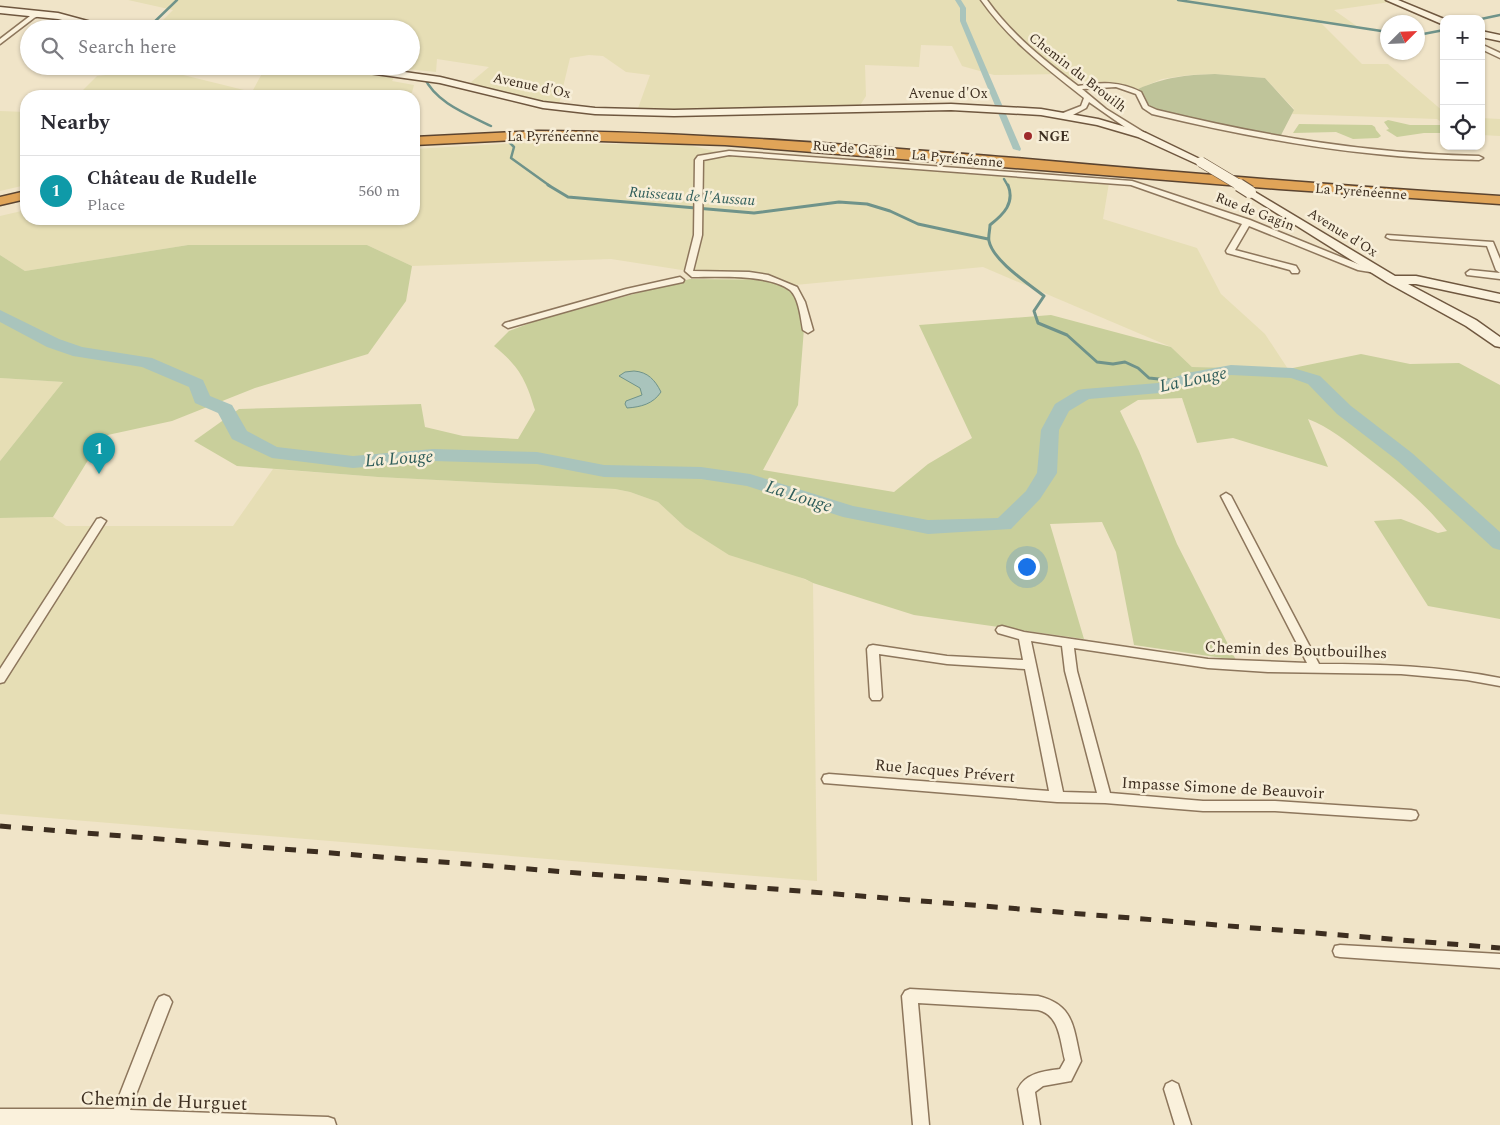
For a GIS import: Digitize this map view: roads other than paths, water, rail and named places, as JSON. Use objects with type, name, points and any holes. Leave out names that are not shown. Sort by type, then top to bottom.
[{"type":"highway","name":"La Pyrénéenne","points":[[420,134],[533,129],[702,132],[1500,193]]},
{"type":"highway","name":"La Pyrénéenne","points":[[420,141],[542,135],[701,138],[1500,200]]},
{"type":"highway","points":[[0,201],[20,196]]},
{"type":"highway","points":[[0,208],[20,203]]},
{"type":"street","name":"Chemin du Brouilh","points":[[984,0],[998,20],[1024,48],[1104,110],[1142,135]]},
{"type":"street","points":[[1390,0],[1440,20]]},
{"type":"street","points":[[0,10],[40,14],[69,20]]},
{"type":"street","points":[[28,20],[40,14]]},
{"type":"street","points":[[0,42],[20,26]]},
{"type":"street","points":[[1485,48],[1500,56]]},
{"type":"street","name":"Avenue d'Ox","points":[[403,75],[474,87],[543,105],[626,112],[1000,108],[1083,115],[1098,122],[1142,135],[1201,162],[1392,280],[1471,323],[1500,343]]},
{"type":"street","points":[[1077,88],[1102,84],[1126,87],[1139,93],[1145,107],[1155,112],[1296,143],[1368,153],[1479,158]]},
{"type":"street","points":[[1083,115],[1088,97]]},
{"type":"street","points":[[1098,122],[1105,116],[1104,110]]},
{"type":"street","name":"Rue de Gagin","points":[[689,271],[698,236],[699,160],[705,156],[729,153],[1123,182],[1184,199],[1361,268],[1376,270]]},
{"type":"street","points":[[1247,222],[1230,251],[1292,268],[1296,271]]},
{"type":"street","points":[[1390,237],[1490,244],[1500,270]]},
{"type":"street","points":[[673,288],[689,271],[692,274],[749,275],[768,278],[794,290],[801,302],[808,330]]},
{"type":"street","points":[[1470,273],[1500,276]]},
{"type":"street","points":[[508,325],[629,291],[680,280]]},
{"type":"street","points":[[1392,280],[1416,280],[1500,298]]},
{"type":"street","points":[[1226,496],[1315,667]]},
{"type":"street","points":[[0,678],[101,521]]},
{"type":"street","name":"Chemin des Boutbouilhes","points":[[1002,630],[1024,636],[1208,663],[1263,667],[1378,668],[1468,674],[1500,682]]},
{"type":"street","points":[[1024,636],[1057,797]]},
{"type":"street","name":"Impasse Simone de Beauvoir","points":[[1067,642],[1071,671],[1105,798],[1203,806],[1261,805],[1411,815]]},
{"type":"street","points":[[876,697],[873,649],[947,660],[1029,665]]},
{"type":"street","name":"Rue Jacques Prévert","points":[[829,778],[1057,797],[1105,798]]},
{"type":"street","points":[[1340,951],[1500,961]]},
{"type":"street","points":[[921,1125],[910,996],[1038,1003],[1050,1006],[1062,1017],[1073,1060],[1065,1076],[1040,1079],[1026,1089],[1032,1125]]},
{"type":"street","points":[[119,1117],[164,1002]]},
{"type":"street","points":[[1172,1089],[1183,1125]]},
{"type":"street","name":"Chemin de Hurguet","points":[[0,1117],[119,1117],[328,1125]]},
{"type":"water","points":[[634,371],[650,377],[661,392],[646,404],[627,408],[626,401],[642,395],[640,388],[619,376],[625,372]]},
{"type":"waterway","name":"Ruisseau de l'Aussau","points":[[156,20],[177,0]]},
{"type":"waterway","points":[[958,0],[963,8],[963,21],[1017,149]]},
{"type":"waterway","points":[[1178,0],[1380,31]]},
{"type":"waterway","points":[[1485,18],[1500,15]]},
{"type":"waterway","points":[[1425,34],[1440,31]]},
{"type":"waterway","name":"Ruisseau de l'Aussau","points":[[424,77],[429,86],[444,101],[491,126]]},
{"type":"waterway","name":"Ruisseau de l'Aussau","points":[[507,140],[514,147],[511,158],[550,186]]},
{"type":"waterway","points":[[1004,179],[1008,186]]},
{"type":"waterway","name":"Ruisseau de l'Aussau","points":[[548,185],[568,197],[754,213],[839,202],[867,204],[890,211],[918,224],[988,239]]},
{"type":"waterway","name":"Ruisseau de l'Aussau","points":[[1008,185],[1010,191],[1009,203],[1000,217],[990,225],[989,241],[992,249],[1004,264],[1044,296],[1034,311],[1038,323],[1067,335],[1097,362],[1113,364],[1125,362],[1138,368],[1149,378],[1178,381]]},
{"type":"waterway","name":"La Louge","points":[[0,315],[53,343],[79,352],[146,362],[197,384],[202,399],[225,409],[239,435],[272,452],[353,462],[433,455],[537,458],[604,471],[701,473],[750,480],[850,512],[928,527],[1004,524],[1033,495],[1047,473],[1050,430],[1062,408],[1084,394],[1160,388],[1187,378],[1231,370],[1293,373],[1314,380],[1344,410],[1405,457],[1500,543]]},
{"type":"railway","points":[[0,826],[1500,948]]},
{"type":"place","name":"NGE","points":[[1028,136]]},
{"type":"place","name":"Château de Rudelle","points":[[99,474]]}]
